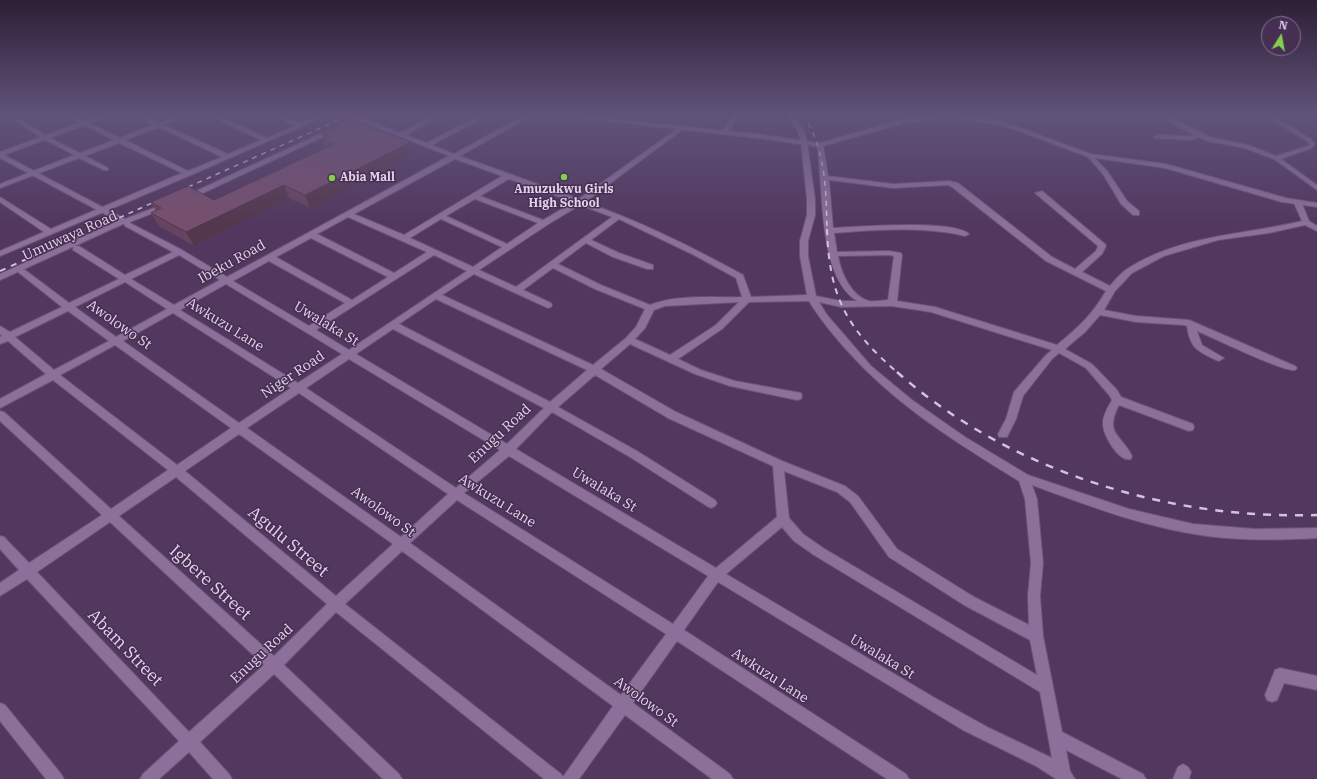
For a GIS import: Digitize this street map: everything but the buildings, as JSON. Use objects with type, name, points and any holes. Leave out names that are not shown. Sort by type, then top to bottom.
[{"type":"street","points":[[73,151],[106,169]]},
{"type":"street","points":[[0,186],[90,151]]},
{"type":"street","points":[[143,151],[189,174]]},
{"type":"street","points":[[216,151],[228,157]]},
{"type":"street","points":[[0,254],[241,151]]},
{"type":"street","points":[[178,201],[288,151]]},
{"type":"street","points":[[443,151],[618,216],[727,268],[740,277],[747,299]]},
{"type":"street","name":"Ibeku Road","points":[[0,404],[466,151]]},
{"type":"street","name":"Niger Road","points":[[0,590],[472,271],[544,223],[580,202],[649,151]]},
{"type":"street","points":[[805,151],[812,200],[811,215],[804,241],[804,256],[812,298],[823,317],[838,336],[868,368],[908,403],[961,440],[1024,478],[1086,500],[1192,529],[1228,533],[1275,535],[1317,533]]},
{"type":"street","points":[[821,151],[826,178],[830,230],[837,267],[849,290],[867,303]]},
{"type":"street","points":[[1077,151],[1090,156],[1166,166],[1298,202],[1317,205]]},
{"type":"street","points":[[1259,151],[1276,158],[1317,188]]},
{"type":"street","points":[[1276,158],[1299,151]]},
{"type":"street","name":"Uwalaka St","points":[[0,154],[36,172],[102,211],[129,222],[308,331],[930,703],[991,737],[1038,759],[1065,777]]},
{"type":"street","points":[[1090,156],[1106,173],[1124,202],[1136,213]]},
{"type":"street","points":[[404,238],[508,176]]},
{"type":"street","points":[[826,178],[893,186],[954,184],[971,195],[986,211],[1048,259],[1111,290]]},
{"type":"street","points":[[1039,193],[1102,246],[1099,252],[1076,273]]},
{"type":"street","points":[[474,196],[544,223]]},
{"type":"street","points":[[0,199],[51,233]]},
{"type":"street","points":[[1298,202],[1306,222],[1317,229]]},
{"type":"street","points":[[129,222],[171,204]]},
{"type":"street","points":[[348,215],[404,238],[472,271],[548,305]]},
{"type":"street","points":[[440,216],[508,247]]},
{"type":"street","points":[[517,290],[618,216]]},
{"type":"street","name":"Umuwaya Road","points":[[0,282],[76,248],[129,222]]},
{"type":"street","name":"Umuwaya Road","points":[[0,277],[129,222]]},
{"type":"street","points":[[1003,434],[1011,419],[1018,395],[1049,357],[1082,330],[1098,312],[1111,290],[1129,271],[1162,254],[1217,238],[1269,231],[1306,222]]},
{"type":"street","points":[[830,230],[896,227],[953,230],[965,234]]},
{"type":"street","points":[[312,235],[395,277]]},
{"type":"street","points":[[585,240],[616,255],[650,268]]},
{"type":"street","name":"Awkuzu Lane","points":[[76,248],[126,278],[173,310],[298,388],[456,494],[675,632],[901,779]]},
{"type":"street","points":[[3,336],[68,307],[179,252]]},
{"type":"street","points":[[308,331],[354,304],[434,252]]},
{"type":"street","points":[[834,254],[889,253],[898,255],[892,303]]},
{"type":"street","points":[[269,257],[354,304]]},
{"type":"street","points":[[552,264],[598,287],[650,308],[663,303],[678,301],[812,298],[840,304],[892,303],[932,309],[1059,349],[1089,366],[1113,393],[1117,400],[1189,427]]},
{"type":"street","name":"Awolowo St","points":[[22,272],[68,307],[402,544],[725,779]]},
{"type":"street","points":[[436,296],[593,369],[672,415],[778,464],[841,489],[854,499],[893,553],[969,601],[1036,636]]},
{"type":"street","points":[[670,360],[719,327],[747,299]]},
{"type":"street","name":"Enugu Road","points":[[148,779],[274,665],[336,604],[456,494],[508,450],[552,406],[593,369],[629,340],[640,328],[650,308]]},
{"type":"street","points":[[1098,312],[1136,319],[1180,321],[1227,339],[1261,356],[1292,368]]},
{"type":"street","points":[[393,324],[552,406],[680,482],[711,503]]},
{"type":"street","points":[[1191,326],[1194,343],[1198,347],[1220,358]]},
{"type":"street","name":"Agulu Street","points":[[3,336],[177,471],[336,604],[556,779]]},
{"type":"street","points":[[629,340],[670,360],[734,384],[797,396]]},
{"type":"street","points":[[1117,400],[1109,413],[1107,422],[1110,437],[1127,456]]},
{"type":"street","name":"Igbere Street","points":[[0,414],[274,665],[394,779]]},
{"type":"street","points":[[778,464],[783,519],[790,531],[814,549],[962,640],[1046,688]]},
{"type":"street","points":[[1024,478],[1031,499],[1037,563],[1034,596],[1036,636],[1065,777]]},
{"type":"street","points":[[570,779],[622,704],[716,575],[783,519]]},
{"type":"street","name":"Abam Street","points":[[0,540],[27,571],[224,779]]},
{"type":"street","points":[[1272,695],[1280,675],[1317,683]]},
{"type":"street","points":[[0,710],[56,779]]},
{"type":"street","points":[[1056,737],[1138,779]]},
{"type":"railway","points":[[179,191],[268,151]]},
{"type":"railway","points":[[819,151],[825,185],[827,230]]},
{"type":"railway","points":[[92,230],[161,199]]},
{"type":"railway","points":[[0,271],[94,229]]},
{"type":"railway","points":[[827,229],[832,274],[837,293],[844,310],[866,342],[898,373]]},
{"type":"railway","points":[[897,372],[941,407],[989,437],[1040,462],[1093,482],[1148,498],[1204,509],[1261,514],[1317,515]]},
{"type":"place","name":"Amuzukwu Girls High School","points":[[564,177]]},
{"type":"place","name":"Abia Mall","points":[[332,178]]}]
